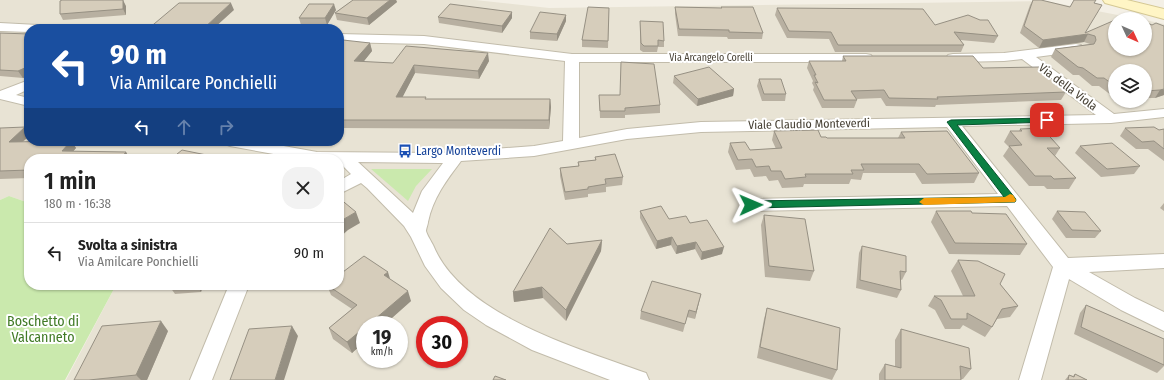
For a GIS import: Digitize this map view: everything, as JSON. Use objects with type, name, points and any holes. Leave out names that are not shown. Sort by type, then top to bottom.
[{"type":"main road","points":[[1110,0],[1164,14]]},
{"type":"street","points":[[0,27],[24,28]]},
{"type":"street","name":"Via Arcangelo Corelli","points":[[344,38],[424,40],[572,58],[875,58]]},
{"type":"street","points":[[938,58],[985,58],[1025,55],[1084,47]]},
{"type":"street","name":"Via della Viola","points":[[1025,55],[1111,119]]},
{"type":"street","points":[[571,145],[572,58]]},
{"type":"street","points":[[1,95],[24,86]]},
{"type":"street","points":[[1,95],[24,101]]},
{"type":"street","name":"Viale Claudio Monteverdi","points":[[344,158],[456,157],[527,152],[638,133],[714,126],[1111,119],[1164,114]]},
{"type":"street","points":[[951,122],[1063,266],[1128,304],[1164,322]]},
{"type":"street","name":"Viale Claudio Monteverdi","points":[[256,146],[299,154]]},
{"type":"street","points":[[417,232],[427,195],[456,157]]},
{"type":"street","points":[[344,158],[399,210],[417,232],[431,261],[441,274],[453,288],[480,310],[547,347],[638,380]]},
{"type":"street","points":[[344,185],[362,174]]},
{"type":"street","points":[[751,205],[1012,200]]},
{"type":"street","points":[[1063,266],[1164,261]]},
{"type":"street","points":[[1030,380],[1063,266]]},
{"type":"street","points":[[201,380],[237,290]]},
{"type":"shaded area","points":[[0,0],[475,0],[549,8],[1046,1],[1108,13],[1108,56],[1152,56],[1152,21],[1164,24],[1164,380],[66,380],[113,290],[344,290],[344,154],[24,154],[24,201],[9,196],[0,200]]},
{"type":"green space","points":[[371,169],[432,169],[416,186],[408,201]]},
{"type":"green space","name":"Boschetto di Valcanneto","points":[[9,196],[24,201],[24,290],[113,290],[65,380],[0,380],[0,200]]},
{"type":"building","points":[[123,0],[123,9],[60,14],[60,1]]},
{"type":"building","points":[[353,0],[390,0],[367,18],[335,13]]},
{"type":"building","points":[[1033,0],[1041,0],[1070,7],[1074,0],[1096,0],[1094,3],[1102,5],[1085,33],[1108,23],[1108,56],[1152,56],[1152,25],[1156,23],[1164,26],[1164,89],[1152,91],[1152,64],[1108,64],[1108,81],[1104,78],[1097,78],[1083,68],[1078,67],[1055,49],[1094,44],[1096,40],[1095,36],[1088,34],[1043,40],[1024,26]]},
{"type":"building","points":[[179,3],[231,3],[208,24],[154,24]]},
{"type":"building","points":[[309,4],[334,4],[325,18],[299,18]]},
{"type":"building","points":[[450,4],[512,12],[502,26],[438,17]]},
{"type":"building","points":[[588,7],[609,8],[608,41],[582,40]]},
{"type":"building","points":[[675,7],[753,7],[763,33],[729,32],[729,30],[679,29]]},
{"type":"building","points":[[777,8],[923,9],[935,25],[968,15],[980,20],[988,20],[998,36],[954,32],[964,45],[838,45],[831,32],[789,31]]},
{"type":"building","points":[[540,12],[566,15],[557,34],[530,32]]},
{"type":"building","points":[[640,21],[663,22],[664,41],[658,40],[658,46],[644,46],[641,43]]},
{"type":"building","points":[[0,33],[24,34],[24,68],[18,71],[0,70]]},
{"type":"building","points":[[344,40],[370,43],[354,61],[393,63],[406,46],[488,53],[478,71],[414,65],[396,97],[426,97],[425,99],[550,99],[549,120],[344,120]]},
{"type":"building","points":[[843,56],[973,56],[983,68],[1039,67],[1066,92],[937,97],[938,99],[889,98],[884,90],[851,91],[857,100],[824,100],[815,82],[818,83],[809,61],[846,61]]},
{"type":"building","points":[[621,62],[654,64],[660,105],[625,108],[625,111],[600,111],[599,95],[620,95]]},
{"type":"building","points":[[709,67],[734,89],[698,99],[674,76]]},
{"type":"building","points":[[759,79],[781,79],[786,94],[764,94]]},
{"type":"building","points":[[24,127],[9,142],[24,142],[24,146],[66,146],[62,151],[126,152],[124,154],[24,154],[24,170],[0,171],[0,128]]},
{"type":"building","points":[[1154,127],[1159,130],[1164,129],[1164,149],[1154,141],[1142,142],[1125,128]]},
{"type":"building","points":[[1042,128],[1060,148],[1047,148],[1076,178],[1054,179],[1051,176],[1035,176],[1009,146],[1022,145],[1010,131]]},
{"type":"building","points":[[818,130],[821,137],[827,138],[905,138],[901,132],[947,131],[979,173],[927,174],[919,164],[861,164],[864,170],[851,170],[853,174],[805,174],[806,177],[785,179],[781,171],[771,171],[769,166],[756,167],[752,159],[738,160],[730,143],[745,142],[750,150],[782,148],[774,131]]},
{"type":"building","points":[[1112,143],[1140,166],[1107,169],[1080,146]]},
{"type":"building","points":[[182,150],[202,154],[177,154]]},
{"type":"building","points":[[615,154],[623,177],[605,179],[606,184],[588,187],[588,189],[565,192],[560,168],[579,166],[578,162],[596,160],[595,157]]},
{"type":"building","points":[[344,202],[356,212],[344,219]]},
{"type":"building","points":[[661,206],[669,219],[686,216],[690,223],[707,220],[724,247],[702,252],[696,242],[677,246],[672,237],[657,241],[640,211]]},
{"type":"building","points":[[936,211],[971,211],[972,213],[1006,214],[1027,244],[955,243]]},
{"type":"building","points":[[1057,211],[1085,212],[1101,231],[1072,230]]},
{"type":"building","points":[[764,215],[805,219],[814,271],[769,266]]},
{"type":"building","points":[[550,228],[567,244],[602,240],[566,310],[542,287],[513,292]]},
{"type":"building","points":[[862,246],[906,256],[906,272],[900,271],[901,290],[860,280]]},
{"type":"building","points":[[364,256],[388,272],[384,275],[408,291],[379,316],[356,316],[356,334],[347,342],[329,328],[357,305],[334,290],[344,290],[344,271]]},
{"type":"building","points":[[958,260],[978,261],[1005,274],[1000,284],[1018,306],[1002,309],[992,327],[967,313],[967,319],[951,319],[941,300],[934,296],[975,296]]},
{"type":"building","points":[[652,281],[701,294],[696,312],[689,310],[685,324],[641,311]]},
{"type":"building","points":[[1086,305],[1164,339],[1164,365],[1081,327]]},
{"type":"building","points":[[767,308],[840,328],[837,370],[760,347]]},
{"type":"building","points":[[161,321],[136,375],[89,380],[74,380],[102,326]]},
{"type":"building","points":[[292,326],[275,380],[230,380],[249,329]]},
{"type":"building","points":[[901,329],[969,348],[971,369],[960,366],[961,380],[885,380],[885,364],[901,368]]},
{"type":"building","points":[[1075,374],[1087,380],[1068,380],[1069,375],[1074,377]]},
{"type":"building","points":[[495,376],[506,380],[493,380]]},
{"type":"slow traffic","points":[[924,202],[1012,200],[1010,197]]},
{"type":"place","name":"Largo Monteverdi","points":[[405,151]]},
{"type":"route","points":[[751,205],[1012,200],[951,122],[1047,120]]}]
